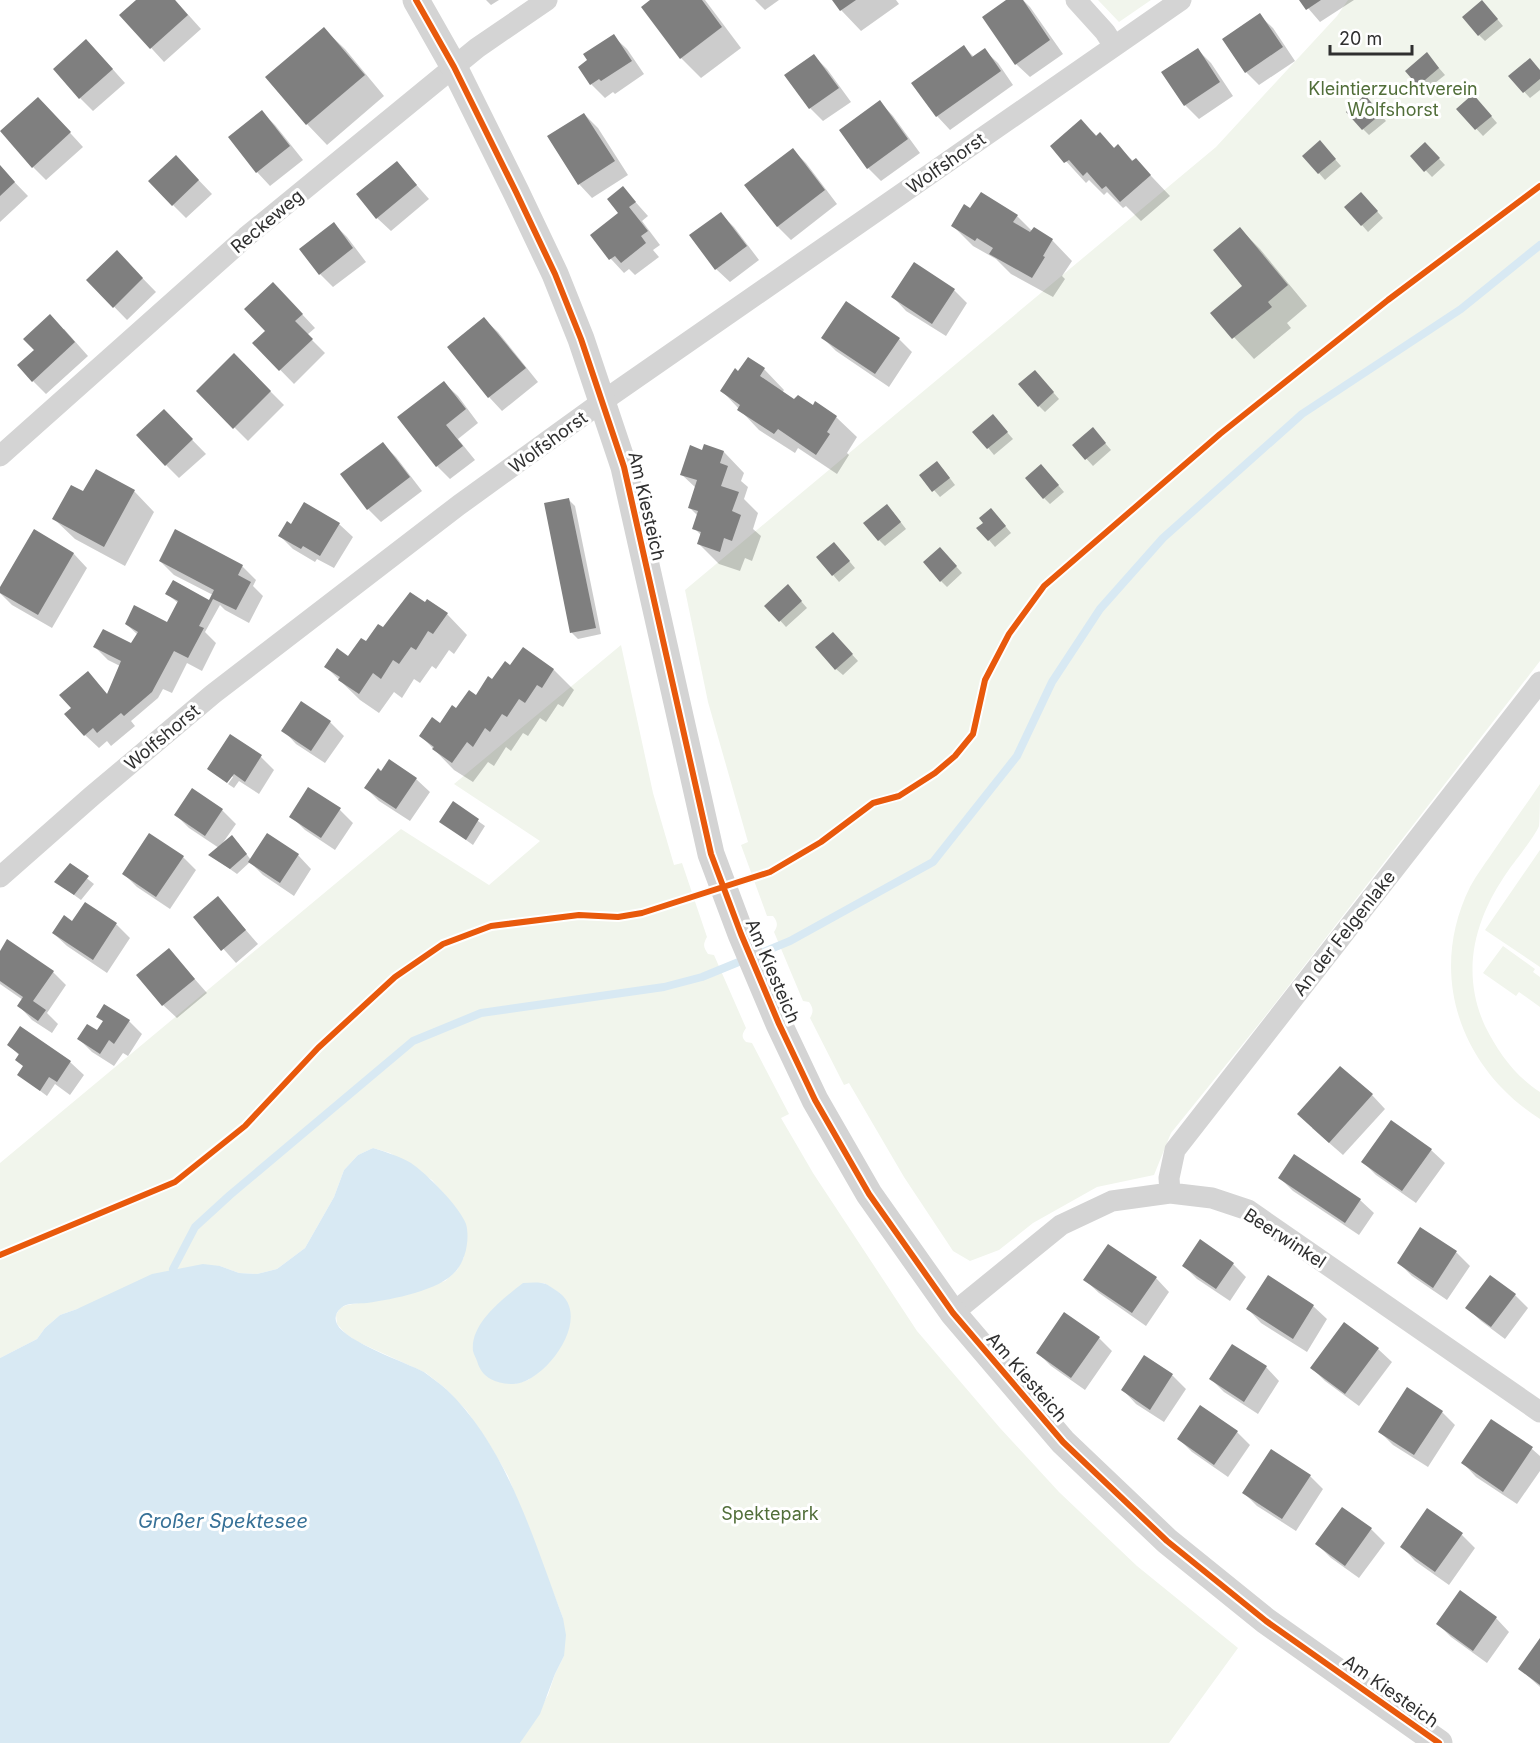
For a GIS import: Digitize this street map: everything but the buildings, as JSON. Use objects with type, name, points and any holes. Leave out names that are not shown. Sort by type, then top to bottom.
[{"type":"street","name":"Am Kiesteich","points":[[416,0],[454,67],[555,274],[581,339],[624,467],[711,854],[774,1014],[815,1100],[869,1194],[953,1313],[1063,1442],[1167,1541],[1266,1621],[1440,1743]]},
{"type":"street","name":"Reckeweg","points":[[0,456],[246,237],[454,67],[547,0]]},
{"type":"street","points":[[1076,0],[1105,32],[1114,46]]},
{"type":"street","name":"Wolfshorst","points":[[0,877],[213,693],[459,505],[603,401],[1181,0]]},
{"type":"street","name":"An der Felgenlake","points":[[1170,1193],[1175,1150],[1540,682]]},
{"type":"street","name":"Beerwinkel","points":[[953,1313],[1061,1225],[1112,1201],[1170,1193],[1212,1198],[1248,1210],[1540,1412]]},
{"type":"green space","points":[[1098,0],[1151,0],[1119,22]]},
{"type":"green space","name":"Kleintierzuchtverein Wolfshorst","points":[[1348,0],[1540,0],[1540,661],[1263,1019],[1171,1133],[1154,1175],[1097,1187],[1033,1223],[999,1250],[970,1261],[953,1251],[904,1177],[849,1083],[844,1085],[810,1018],[812,1008],[809,1002],[803,1001],[774,932],[777,926],[776,920],[773,916],[767,916],[741,845],[748,842],[708,702],[685,590],[1216,147],[1337,16]]},
{"type":"green space","name":"Spektepark","points":[[621,645],[653,793],[674,865],[682,863],[707,937],[704,947],[708,954],[714,955],[746,1028],[743,1039],[752,1043],[789,1114],[781,1118],[813,1173],[917,1331],[1000,1428],[1059,1492],[1137,1566],[1238,1648],[1169,1743],[520,1743],[548,1695],[564,1656],[563,1618],[508,1476],[467,1411],[445,1388],[426,1373],[358,1342],[337,1324],[336,1315],[340,1308],[388,1298],[445,1281],[457,1270],[464,1257],[465,1223],[452,1204],[432,1180],[390,1153],[373,1148],[358,1155],[344,1170],[334,1197],[305,1248],[277,1269],[257,1274],[239,1273],[220,1266],[77,1309],[60,1315],[45,1328],[37,1339],[0,1358],[0,1163],[401,829],[489,885],[540,841],[454,784]],"holes":[[[523,1283],[544,1283],[561,1294],[546,1366],[528,1380],[515,1384]]]},
{"type":"green space","points":[[1540,784],[1539,826],[1487,907],[1475,945],[1473,985],[1485,1026],[1496,1045],[1508,1063],[1540,1092],[1540,1119],[1512,1098],[1489,1073],[1471,1046],[1459,1016],[1452,985],[1452,953],[1457,920],[1470,887]]},
{"type":"green space","points":[[1540,850],[1540,967],[1485,930]]},
{"type":"green space","points":[[1503,946],[1535,969],[1533,972],[1540,977],[1540,1007],[1519,992],[1516,996],[1483,973]]},
{"type":"water","name":"Großer Spektesee","points":[[373,1148],[411,1163],[442,1191],[466,1224],[468,1236],[466,1249],[456,1271],[439,1284],[402,1296],[347,1305],[338,1311],[336,1322],[352,1338],[424,1372],[446,1389],[486,1438],[502,1466],[541,1558],[563,1618],[566,1635],[564,1656],[540,1714],[520,1743],[0,1743],[0,1358],[37,1339],[45,1328],[60,1315],[152,1274],[203,1264],[220,1266],[239,1273],[257,1274],[277,1269],[305,1248],[334,1197],[344,1170],[358,1155]]},
{"type":"water","points":[[523,1283],[545,1284],[557,1291],[568,1302],[571,1316],[568,1332],[550,1362],[537,1374],[523,1382],[510,1384],[491,1379],[483,1373],[473,1351],[474,1341],[482,1321]]},
{"type":"waterway","points":[[173,1269],[195,1227],[413,1041],[481,1013],[664,987],[702,977],[790,941],[933,862],[1017,756],[1052,682],[1100,609],[1163,538],[1302,414],[1461,309],[1540,245]]},
{"type":"cycle path","points":[[416,0],[454,67],[516,192],[555,274],[581,339],[624,467],[711,854],[741,934],[779,1024],[815,1100],[869,1194],[953,1313],[1063,1442],[1167,1541],[1266,1621],[1439,1743]]},
{"type":"cycle path","points":[[0,1255],[175,1182],[245,1126],[318,1048],[395,977],[443,944],[491,926],[579,915],[618,917],[642,913],[770,872],[821,842],[873,803],[899,796],[935,773],[955,756],[973,734],[985,680],[1009,634],[1044,586],[1220,434],[1388,300],[1540,186]]}]
